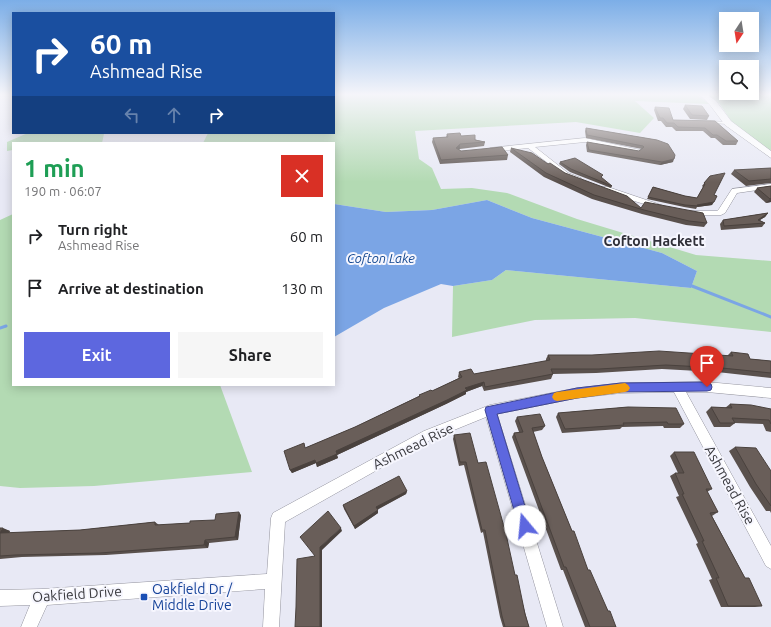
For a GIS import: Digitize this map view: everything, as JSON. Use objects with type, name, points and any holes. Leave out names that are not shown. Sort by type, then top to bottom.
[{"type":"main road","points":[[730,124],[771,155]]},
{"type":"street","points":[[483,150],[585,140],[638,150]]},
{"type":"street","points":[[530,146],[566,174],[585,182]]},
{"type":"street","points":[[597,186],[666,208]]},
{"type":"street","points":[[678,211],[698,214],[718,213],[722,211],[735,191],[771,186]]},
{"type":"street","name":"Ashmead Rise","points":[[677,387],[771,561]]},
{"type":"street","name":"Ashmead Rise","points":[[274,581],[278,518],[428,435],[490,410],[577,393],[621,388],[707,387],[771,393]]},
{"type":"street","points":[[490,410],[555,627]]},
{"type":"street","points":[[271,627],[274,581]]},
{"type":"street","name":"Oakfield Drive","points":[[0,598],[42,597],[274,581]]},
{"type":"street","points":[[29,627],[42,597]]},
{"type":"green space","points":[[335,124],[536,124],[415,131],[419,159],[432,168],[441,189],[472,188],[507,193],[577,219],[696,255],[771,261],[771,332],[635,318],[535,320],[452,337],[453,286],[492,280],[506,270],[691,288],[697,271],[662,253],[532,218],[487,200],[432,210],[386,212],[335,204],[335,142],[204,142],[208,134],[335,134]]},
{"type":"green space","points":[[589,124],[648,124],[640,133]]},
{"type":"green space","points":[[733,124],[771,124],[771,153],[734,125]]},
{"type":"green space","points":[[26,134],[104,134],[102,142],[12,142],[12,150],[7,151],[7,142]]},
{"type":"green space","points":[[12,214],[12,386],[220,386],[252,472],[94,486],[20,488],[0,486],[0,220]]},
{"type":"water","name":"Cofton Lake","points":[[487,200],[532,218],[662,253],[697,271],[691,288],[506,270],[492,280],[453,286],[441,284],[384,308],[335,336],[335,204],[386,212],[432,210]]},
{"type":"building","points":[[675,124],[719,124],[738,141],[726,141],[717,135],[713,135],[705,128],[678,127]]},
{"type":"building","points":[[586,128],[657,140],[668,144],[675,155],[674,159],[662,162],[589,150],[587,142],[639,151],[644,147],[587,135]]},
{"type":"building","points":[[460,133],[461,136],[475,135],[475,140],[485,142],[460,144],[456,148],[461,151],[502,147],[508,155],[441,160],[433,138],[448,137],[447,134]]},
{"type":"building","points":[[511,148],[532,153],[565,173],[627,196],[641,208],[645,202],[703,213],[707,223],[689,221],[644,210],[594,195],[546,173]]},
{"type":"building","points":[[575,158],[603,175],[601,177],[612,186],[571,169],[560,162]]},
{"type":"building","points":[[771,168],[771,179],[749,181],[734,170]]},
{"type":"building","points":[[725,173],[714,195],[717,196],[714,202],[697,205],[698,206],[685,205],[648,197],[653,187],[697,198],[705,184],[704,183],[710,176]]},
{"type":"building","points":[[771,186],[770,199],[757,188]]},
{"type":"building","points":[[768,213],[758,220],[765,223],[724,226],[723,220]]},
{"type":"building","points":[[659,351],[733,356],[731,352],[748,354],[750,359],[771,361],[771,373],[722,368],[666,365],[599,369],[551,369],[553,374],[485,387],[484,382],[465,388],[467,390],[336,451],[337,454],[316,463],[315,460],[290,470],[284,451],[304,443],[305,448],[355,427],[420,396],[419,395],[431,390],[432,391],[462,377],[459,372],[471,369],[474,374],[550,360],[548,355],[592,355]]},
{"type":"building","points":[[730,404],[751,405],[771,409],[771,424],[769,420],[732,418],[735,423],[720,423],[711,407],[732,408]]},
{"type":"building","points":[[628,407],[676,408],[684,424],[668,424],[667,422],[623,423],[624,425],[565,429],[558,413]]},
{"type":"building","points":[[540,414],[545,426],[532,428],[542,457],[572,531],[574,531],[588,570],[590,570],[616,627],[590,627],[566,567],[564,567],[514,433],[523,432],[517,417]]},
{"type":"building","points":[[470,433],[478,463],[486,462],[506,534],[515,575],[517,575],[529,627],[505,627],[485,530],[482,530],[466,462],[460,462],[454,435]]},
{"type":"building","points":[[735,447],[756,448],[771,471],[771,506],[756,484]]},
{"type":"building","points":[[674,452],[694,452],[712,489],[706,489],[718,512],[710,513],[745,578],[749,578],[762,606],[728,606],[716,578],[719,578],[702,541],[704,541],[682,494],[684,494],[675,473],[684,473]]},
{"type":"building","points":[[399,476],[407,491],[376,507],[378,510],[354,526],[343,505]]},
{"type":"building","points":[[328,511],[341,528],[320,547],[320,627],[295,627],[297,559],[315,556],[300,537]]},
{"type":"building","points":[[239,512],[235,537],[205,540],[204,545],[100,553],[0,556],[0,533],[80,530],[155,522],[155,525],[190,523],[190,521],[215,520],[216,514]]},
{"type":"waterway","points":[[692,286],[771,317]]},
{"type":"waterway","points":[[0,328],[6,326]]},
{"type":"slow traffic","points":[[557,397],[577,393],[625,388]]},
{"type":"place","name":"Oakfield Dr / Middle Drive","points":[[144,597]]},
{"type":"district","name":"Cofton Hackett","points":[[654,241]]},
{"type":"route","points":[[525,526],[490,410],[577,393],[621,388],[707,387]]}]
